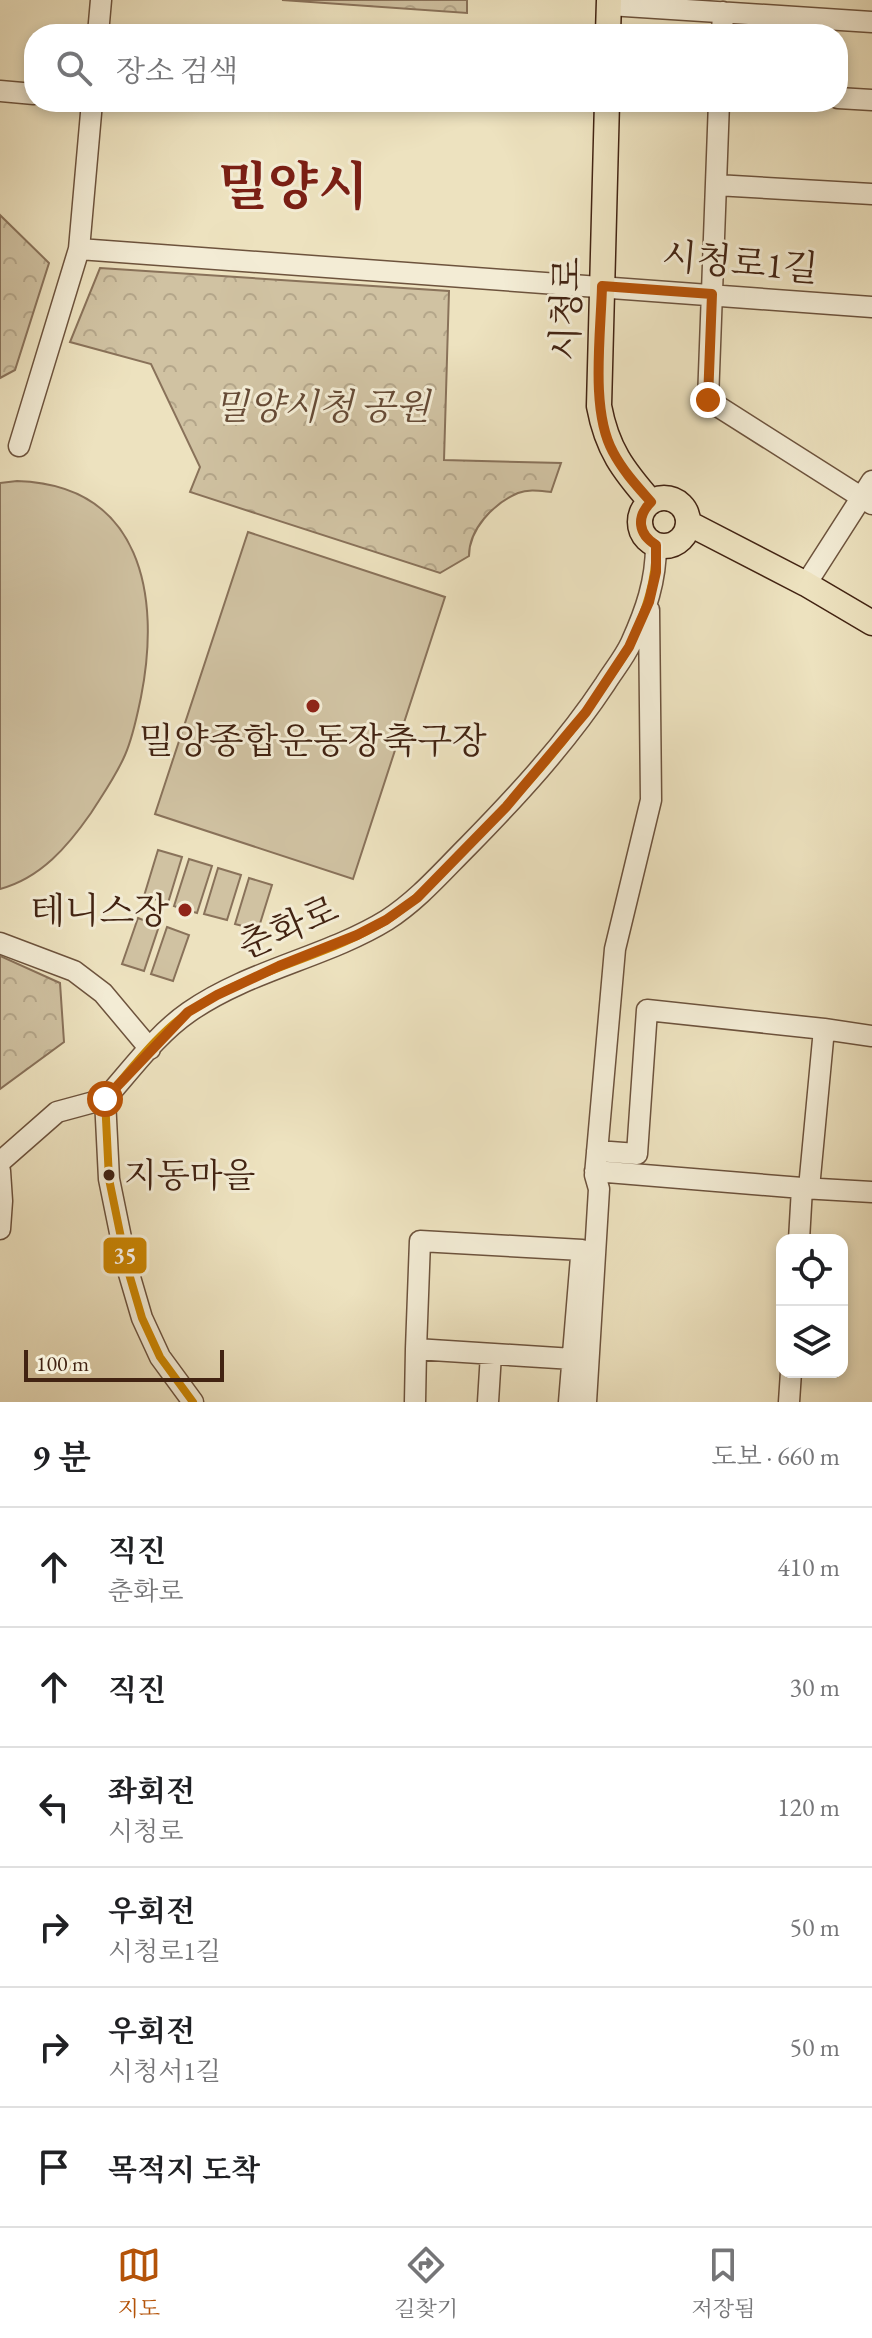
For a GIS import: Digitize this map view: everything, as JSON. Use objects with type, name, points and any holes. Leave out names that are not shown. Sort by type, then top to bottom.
[{"type":"main road","points":[[608,24],[609,2]]},
{"type":"main road","name":"시청로","points":[[607,112],[599,406],[604,433],[621,465],[651,502]]},
{"type":"main road","points":[[665,498],[679,503],[688,523],[678,542],[664,546],[656,545],[645,535],[640,521],[651,502],[665,498]]},
{"type":"main road","points":[[688,523],[806,584],[872,623]]},
{"type":"street","points":[[99,24],[101,0]]},
{"type":"street","points":[[609,2],[872,22]]},
{"type":"street","points":[[722,24],[723,12]]},
{"type":"street","points":[[0,91],[24,93]]},
{"type":"street","points":[[848,99],[872,100]]},
{"type":"street","points":[[19,446],[79,249],[91,112]]},
{"type":"street","points":[[719,112],[708,400],[869,494],[806,584]]},
{"type":"street","points":[[716,185],[872,194]]},
{"type":"street","name":"시청로1길","points":[[79,249],[872,307]]},
{"type":"street","name":"춘화로","points":[[105,1099],[188,1012],[279,966],[357,935],[386,920],[417,898],[506,807],[586,712],[629,647],[649,602],[656,572],[656,545]]},
{"type":"street","points":[[586,1402],[599,1189],[595,1166],[615,949],[651,800],[649,602]]},
{"type":"street","points":[[0,943],[74,971],[103,993],[150,1049]]},
{"type":"street","points":[[595,1166],[637,1154],[647,1010],[872,1036]]},
{"type":"street","points":[[800,1234],[824,1029]]},
{"type":"street","points":[[0,1162],[57,1112],[105,1099],[109,1179],[142,1318],[160,1357],[193,1402]]},
{"type":"street","points":[[595,1166],[872,1192]]},
{"type":"street","points":[[569,1402],[587,1187],[595,1166]]},
{"type":"street","points":[[0,1171],[0,1229]]},
{"type":"street","points":[[415,1402],[420,1241],[582,1250]]},
{"type":"street","points":[[416,1349],[573,1359]]},
{"type":"street","points":[[488,1402],[491,1354]]},
{"type":"street","points":[[789,1402],[791,1378]]},
{"type":"green space","points":[[282,0],[467,0],[467,13]]},
{"type":"green space","points":[[0,215],[49,263],[15,370],[0,378]]},
{"type":"green space","name":"밀양시청 공원","points":[[100,268],[449,291],[444,460],[561,463],[551,492],[522,492],[500,504],[478,527],[469,556],[440,573],[190,492],[200,467],[151,364],[70,342]]},
{"type":"green space","points":[[17,481],[59,487],[92,502],[116,524],[133,553],[144,585],[148,621],[147,659],[130,741],[105,792],[63,849],[41,869],[0,889],[0,483]]},
{"type":"green space","points":[[248,532],[445,597],[353,879],[155,814]]},
{"type":"green space","points":[[158,850],[182,857],[168,903],[144,896]]},
{"type":"green space","points":[[189,859],[212,866],[197,913],[174,906]]},
{"type":"green space","points":[[218,868],[241,875],[227,920],[204,914]]},
{"type":"green space","points":[[249,878],[272,885],[258,930],[235,924]]},
{"type":"green space","points":[[138,918],[159,926],[144,971],[122,964]]},
{"type":"green space","points":[[167,927],[189,935],[173,981],[151,974]]},
{"type":"green space","points":[[0,956],[60,983],[64,1042],[0,1089]]},
{"type":"transit line","name":"35","points":[[193,1402],[160,1357],[142,1318],[127,1267],[109,1179],[105,1099],[155,1042],[189,1012],[237,985],[364,933],[398,912],[439,876],[540,768],[590,706],[622,659],[649,595],[656,545]]},
{"type":"place","name":"밀양종합운동장축구장","points":[[313,706]]},
{"type":"place","name":"테니스장","points":[[185,910]]},
{"type":"place","name":"지동마을","points":[[109,1175]]},
{"type":"district","name":"밀양시","points":[[293,185]]},
{"type":"route","points":[[105,1099],[188,1012],[279,966],[357,935],[386,920],[417,898],[506,807],[586,712],[629,647],[649,602],[656,572],[656,545],[645,535],[640,521],[645,507],[651,502],[629,477],[604,433],[599,406],[602,286],[712,294],[708,400]]}]
